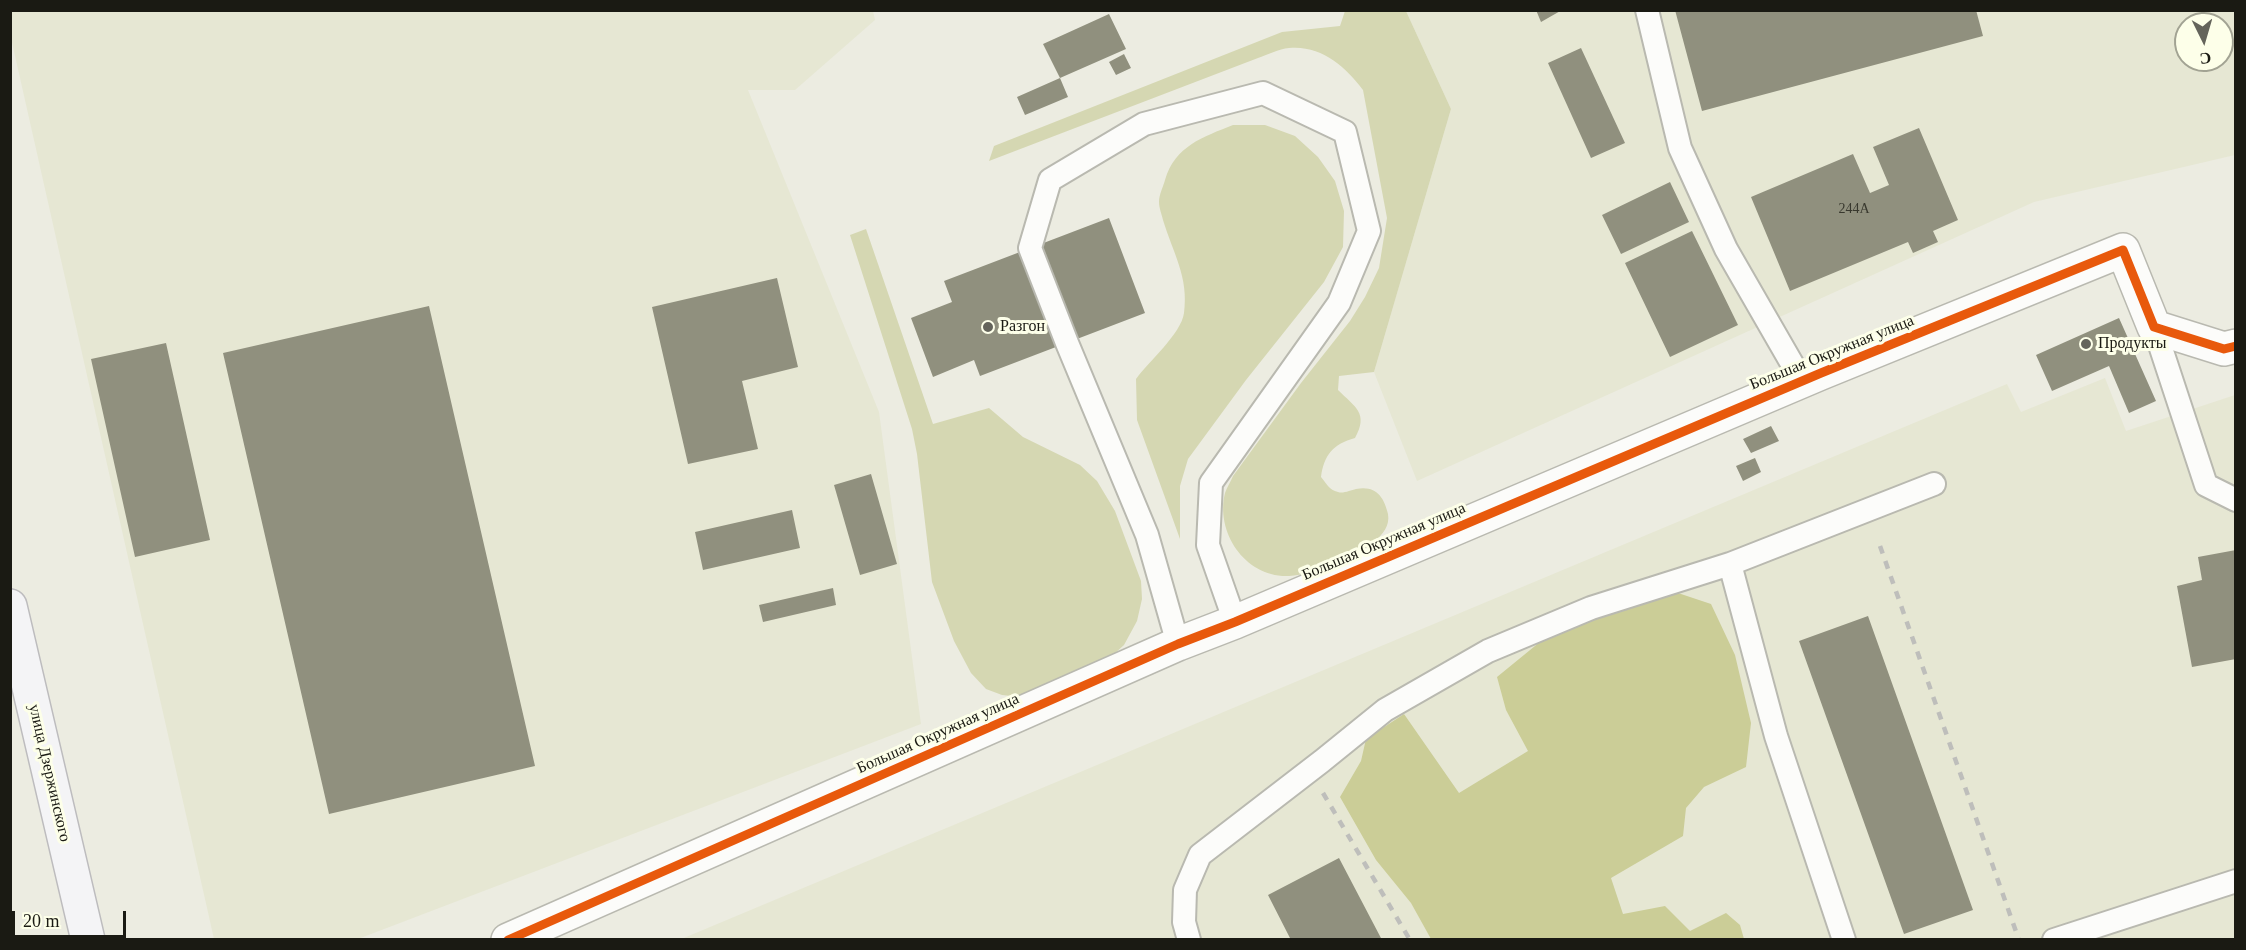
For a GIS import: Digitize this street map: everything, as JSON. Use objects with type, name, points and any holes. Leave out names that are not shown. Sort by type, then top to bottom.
[{"type":"main road","name":"улица Дзержинского","points":[[10,606],[88,939]]},
{"type":"street","name":"Большая Окружная улица","points":[[508,939],[1178,644],[1235,622],[1802,381],[2123,250],[2154,327]]},
{"type":"street","points":[[2154,327],[2223,349],[2235,346]]},
{"type":"lane","points":[[1647,10],[1680,148],[1726,249],[1802,381]]},
{"type":"lane","points":[[1178,644],[1147,535],[1083,383],[1030,248],[1050,180],[1144,124],[1263,93],[1345,132],[1369,231],[1339,303],[1211,483],[1208,545],[1235,622]]},
{"type":"lane","points":[[2154,327],[2206,485],[2235,500]]},
{"type":"lane","points":[[1189,939],[1184,922],[1185,890],[1200,855],[1385,710],[1488,651],[1591,608],[1730,564],[1934,484]]},
{"type":"lane","points":[[1730,564],[1776,736],[1844,939]]},
{"type":"lane","points":[[2054,939],[2235,881]]},
{"type":"shaded area","points":[[10,11],[873,11],[875,20],[795,90],[748,90],[879,412],[921,724],[358,939],[214,939],[11,38]]},
{"type":"shaded area","points":[[1406,11],[2235,11],[2235,155],[2034,202],[1417,481],[1374,372],[1451,109]]},
{"type":"shaded area","points":[[2105,378],[2126,431],[2235,395],[2235,939],[679,940],[2007,384],[2021,412]]},
{"type":"green space","points":[[1345,11],[1406,11],[1451,109],[1374,372],[1339,376],[1338,390],[1358,411],[1361,422],[1359,429],[1355,438],[1335,447],[1327,457],[1321,477],[1330,488],[1338,492],[1363,488],[1374,491],[1384,502],[1388,514],[1387,526],[1374,542],[1333,563],[1299,575],[1273,575],[1259,570],[1237,550],[1225,523],[1223,508],[1225,493],[1233,476],[1350,321],[1379,268],[1387,218],[1363,90],[1340,65],[1322,54],[1301,48],[1285,49],[989,161],[994,146],[1282,32],[1340,26]]},
{"type":"green space","points":[[1233,125],[1265,125],[1295,136],[1318,157],[1335,181],[1344,211],[1343,247],[1324,282],[1246,380],[1188,459],[1180,486],[1180,539],[1137,420],[1136,379],[1177,330],[1184,313],[1182,276],[1159,204],[1165,180],[1170,168],[1183,151],[1201,139]]},
{"type":"green space","points":[[866,229],[933,424],[989,408],[1023,437],[1080,465],[1097,481],[1115,511],[1141,581],[1142,599],[1137,621],[1124,645],[1113,655],[1020,697],[1002,695],[986,689],[971,673],[954,641],[932,582],[912,429],[850,235]]},
{"type":"green space","points":[[1672,591],[1711,604],[1735,655],[1751,723],[1746,767],[1704,787],[1686,808],[1683,836],[1611,878],[1623,914],[1665,906],[1690,931],[1726,913],[1740,925],[1744,939],[1431,939],[1411,903],[1376,860],[1340,797],[1361,761],[1366,739],[1404,714],[1459,793],[1528,751],[1506,710],[1497,677],[1546,637]]},
{"type":"building","points":[[1536,10],[1562,10],[1541,22]]},
{"type":"building","points":[[1675,10],[1976,10],[1983,36],[1702,111]]},
{"type":"building","points":[[1109,14],[1126,49],[1060,78],[1043,44]]},
{"type":"building","points":[[1581,48],[1625,143],[1591,158],[1548,63]]},
{"type":"building","points":[[1124,54],[1131,68],[1116,75],[1109,62]]},
{"type":"building","points":[[1060,78],[1068,97],[1025,115],[1017,97]]},
{"type":"building","points":[[1919,128],[1958,220],[1933,231],[1938,242],[1913,253],[1908,242],[1790,291],[1751,197],[1853,154],[1870,193],[1889,185],[1873,147]]},
{"type":"building","points":[[1670,182],[1689,222],[1621,254],[1602,215]]},
{"type":"building","points":[[1109,218],[1145,313],[980,376],[974,360],[933,377],[911,318],[952,302],[944,281]]},
{"type":"building","points":[[1692,231],[1738,325],[1670,357],[1625,263]]},
{"type":"building","points":[[777,278],[798,367],[742,381],[758,449],[688,464],[652,307]]},
{"type":"building","points":[[429,306],[535,766],[329,814],[223,353]]},
{"type":"building","points":[[2119,318],[2156,401],[2129,413],[2109,366],[2052,391],[2036,355]]},
{"type":"building","points":[[166,343],[210,540],[135,557],[91,359]]},
{"type":"building","points":[[1771,426],[1779,441],[1751,453],[1743,439]]},
{"type":"building","points":[[1755,458],[1761,472],[1743,481],[1736,466]]},
{"type":"building","points":[[871,474],[897,564],[860,575],[834,485]]},
{"type":"building","points":[[792,510],[800,548],[703,570],[695,532]]},
{"type":"building","points":[[2236,550],[2236,659],[2192,667],[2177,586],[2202,580],[2198,557]]},
{"type":"building","points":[[833,588],[836,605],[763,622],[759,605]]},
{"type":"building","points":[[1868,616],[1973,910],[1904,934],[1799,641]]},
{"type":"building","points":[[1339,858],[1382,940],[1291,940],[1268,895]]},
{"type":"railway","points":[[1880,546],[2019,940]]},
{"type":"railway","points":[[1323,793],[1410,940]]},
{"type":"cycle path","points":[[508,940],[1178,644],[1235,622],[1821,373],[2123,250],[2154,327],[2224,349],[2236,346]]},
{"type":"place","name":"Разгон","points":[[988,327]]},
{"type":"place","name":"Продукты","points":[[2086,344]]}]
